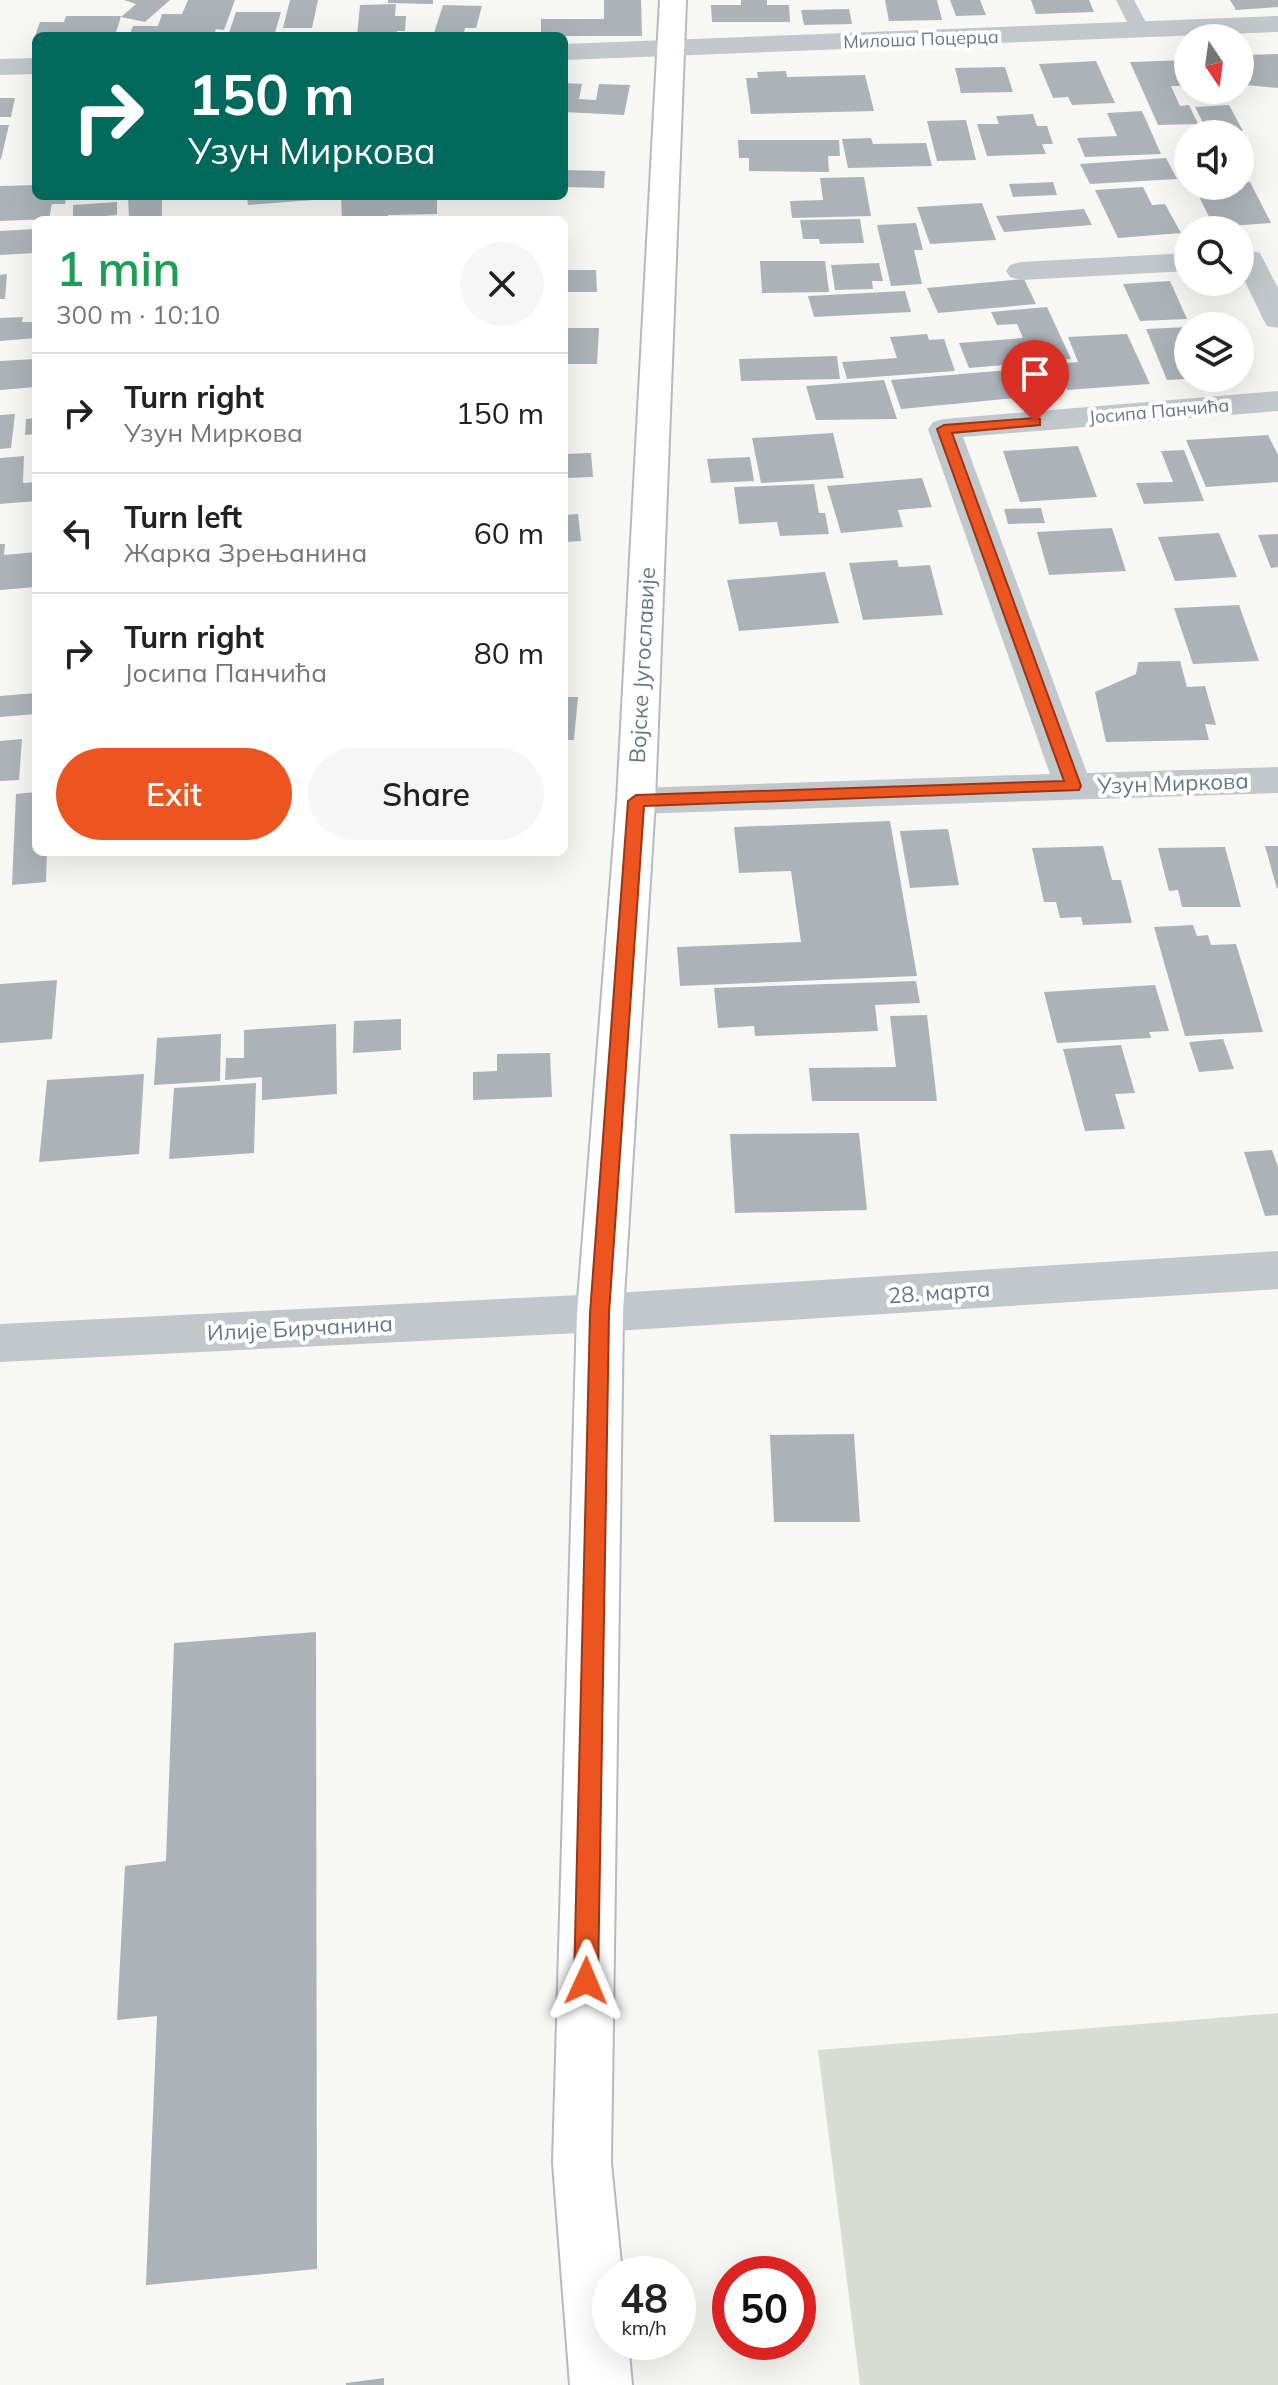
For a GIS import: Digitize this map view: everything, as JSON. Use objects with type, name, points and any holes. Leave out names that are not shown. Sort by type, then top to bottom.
[{"type":"main road","name":"Војске Југославије","points":[[601,2385],[582,2163],[600,1313],[636,801],[673,0]]},
{"type":"street","name":"Милоша Поцерца","points":[[568,52],[1278,24]]},
{"type":"street","points":[[0,67],[32,66]]},
{"type":"street","points":[[1256,258],[1278,319]]},
{"type":"street","points":[[1021,271],[1174,263]]},
{"type":"street","name":"Јосипа Панчића","points":[[1073,786],[944,429],[1278,401]]},
{"type":"street","name":"Узун Миркова","points":[[636,801],[1278,780]]},
{"type":"street","name":"28. марта","points":[[600,1313],[1278,1270]]},
{"type":"street","name":"Илије Бирчанина","points":[[0,1343],[600,1313]]},
{"type":"lane","points":[[1125,0],[1140,30]]},
{"type":"shaded area","points":[[1278,2013],[1278,2385],[860,2385],[818,2050]]},
{"type":"building","points":[[124,0],[170,0],[145,22],[121,17],[136,4]]},
{"type":"building","points":[[188,0],[235,0],[224,30],[131,32],[133,26],[158,26],[162,14],[182,14]]},
{"type":"building","points":[[290,0],[318,0],[312,28],[283,28]]},
{"type":"building","points":[[388,0],[433,0],[433,4],[388,3]]},
{"type":"building","points":[[604,0],[641,0],[642,36],[568,36],[568,32],[541,32],[541,19],[604,19]]},
{"type":"building","points":[[741,0],[767,0],[767,5],[789,5],[790,22],[712,22],[711,5],[741,5]]},
{"type":"building","points":[[885,0],[937,0],[942,20],[889,21]]},
{"type":"building","points":[[950,0],[980,0],[986,15],[956,16]]},
{"type":"building","points":[[1031,0],[1089,0],[1094,12],[1036,14]]},
{"type":"building","points":[[1230,0],[1278,0],[1278,7],[1236,10]]},
{"type":"building","points":[[396,4],[395,16],[406,16],[405,31],[357,32],[360,5]]},
{"type":"building","points":[[443,5],[482,6],[476,28],[465,28],[464,32],[434,32]]},
{"type":"building","points":[[849,9],[852,24],[804,25],[801,10]]},
{"type":"building","points":[[236,12],[281,12],[275,32],[229,32]]},
{"type":"building","points":[[66,16],[121,16],[116,32],[36,32],[40,22],[64,22]]},
{"type":"building","points":[[1278,54],[1278,88],[1254,86],[1254,55]]},
{"type":"building","points":[[1174,60],[1174,86],[1171,86],[1174,104],[1189,105],[1196,120],[1174,120],[1174,125],[1158,125],[1130,62]]},
{"type":"building","points":[[1096,61],[1115,103],[1072,105],[1068,97],[1053,98],[1039,64]]},
{"type":"building","points":[[1005,67],[1013,92],[961,93],[955,68]]},
{"type":"building","points":[[786,71],[787,77],[865,75],[874,111],[751,114],[746,78],[758,78],[757,72]]},
{"type":"building","points":[[568,83],[582,84],[579,99],[596,100],[599,84],[630,85],[624,115],[568,112]]},
{"type":"building","points":[[0,98],[15,98],[11,117],[0,117]]},
{"type":"building","points":[[1229,105],[1237,120],[1202,120],[1195,107]]},
{"type":"building","points":[[1142,111],[1161,154],[1085,157],[1077,138],[1117,136],[1107,113]]},
{"type":"building","points":[[1033,114],[1037,126],[1047,126],[1053,144],[1042,144],[1046,154],[987,156],[977,124],[999,124],[996,116]]},
{"type":"building","points":[[966,120],[976,160],[937,161],[927,121]]},
{"type":"building","points":[[0,125],[9,125],[1,159],[0,159]]},
{"type":"building","points":[[871,138],[873,144],[926,143],[932,166],[848,168],[842,139]]},
{"type":"building","points":[[738,140],[839,140],[840,156],[828,156],[829,172],[749,171],[749,158],[739,158]]},
{"type":"building","points":[[1166,158],[1174,179],[1090,184],[1080,164]]},
{"type":"building","points":[[568,170],[605,171],[604,188],[568,187]]},
{"type":"building","points":[[864,177],[871,216],[792,218],[790,201],[823,200],[820,178]]},
{"type":"building","points":[[1053,182],[1057,195],[1013,197],[1009,184]]},
{"type":"building","points":[[32,185],[32,200],[66,200],[65,204],[52,204],[50,216],[0,221],[0,186]]},
{"type":"building","points":[[1143,187],[1152,205],[1165,204],[1174,220],[1174,234],[1118,238],[1095,190]]},
{"type":"building","points":[[1254,190],[1271,223],[1254,224],[1254,216],[1209,216],[1201,200],[1254,200]]},
{"type":"building","points":[[128,200],[162,200],[162,216],[129,216]]},
{"type":"building","points":[[247,200],[313,200],[248,205]]},
{"type":"building","points":[[341,200],[437,200],[437,214],[342,216]]},
{"type":"building","points":[[117,202],[117,215],[73,216],[73,205]]},
{"type":"building","points":[[982,203],[996,240],[930,244],[917,207]]},
{"type":"building","points":[[1084,209],[1092,225],[1004,232],[996,216]]},
{"type":"building","points":[[860,219],[864,243],[820,244],[819,239],[803,239],[800,220]]},
{"type":"building","points":[[916,223],[923,250],[914,250],[922,284],[891,286],[877,225]]},
{"type":"building","points":[[32,229],[32,253],[0,255],[0,231]]},
{"type":"building","points":[[760,261],[825,261],[829,292],[762,293]]},
{"type":"building","points":[[879,263],[883,281],[872,281],[873,289],[835,290],[831,265]]},
{"type":"building","points":[[568,270],[596,270],[597,292],[568,292]]},
{"type":"building","points":[[7,274],[5,299],[0,299],[0,275]]},
{"type":"building","points":[[1024,279],[1036,304],[938,313],[927,288]]},
{"type":"building","points":[[1170,281],[1174,296],[1184,312],[1174,312],[1174,320],[1140,321],[1123,284]]},
{"type":"building","points":[[905,291],[911,312],[814,317],[808,296]]},
{"type":"building","points":[[1047,307],[1071,359],[969,368],[959,343],[1023,338],[1017,324],[997,325],[991,312]]},
{"type":"building","points":[[23,317],[22,322],[32,322],[32,338],[0,341],[0,318]]},
{"type":"building","points":[[568,328],[599,328],[597,364],[568,364]]},
{"type":"building","points":[[1174,328],[1174,380],[1167,380],[1146,329]]},
{"type":"building","points":[[927,334],[929,340],[944,339],[955,371],[847,379],[842,362],[897,358],[890,337]]},
{"type":"building","points":[[1127,334],[1150,384],[1067,390],[1056,364],[1078,362],[1068,337]]},
{"type":"building","points":[[837,356],[840,379],[741,381],[739,359]]},
{"type":"building","points":[[32,359],[32,387],[0,390],[0,361]]},
{"type":"building","points":[[1034,368],[1046,395],[901,409],[891,380]]},
{"type":"building","points":[[884,380],[897,419],[816,420],[806,386]]},
{"type":"building","points":[[15,414],[11,448],[0,449],[0,415]]},
{"type":"building","points":[[32,418],[32,434],[25,435],[26,419]]},
{"type":"building","points":[[833,433],[844,478],[761,483],[752,438]]},
{"type":"building","points":[[1268,435],[1278,455],[1278,482],[1206,487],[1186,440]]},
{"type":"building","points":[[1078,446],[1097,497],[1020,502],[1003,451]]},
{"type":"building","points":[[1184,450],[1204,501],[1144,504],[1136,483],[1173,482],[1161,451]]},
{"type":"building","points":[[591,453],[593,477],[568,478],[568,454]]},
{"type":"building","points":[[24,456],[23,483],[32,482],[32,501],[0,504],[0,458]]},
{"type":"building","points":[[750,457],[754,481],[711,483],[707,459]]},
{"type":"building","points":[[922,478],[932,507],[898,510],[903,527],[841,533],[827,486]]},
{"type":"building","points":[[814,484],[819,513],[825,513],[829,534],[780,536],[777,522],[739,524],[734,487]]},
{"type":"building","points":[[1041,508],[1045,523],[1008,524],[1004,509]]},
{"type":"building","points":[[578,514],[581,541],[568,542],[568,515]]},
{"type":"building","points":[[1112,528],[1126,571],[1049,575],[1037,532]]},
{"type":"building","points":[[1219,533],[1237,577],[1175,581],[1158,537]]},
{"type":"building","points":[[1278,534],[1278,567],[1271,568],[1258,535]]},
{"type":"building","points":[[0,544],[5,544],[4,555],[32,552],[32,587],[0,590]]},
{"type":"building","points":[[897,560],[899,567],[930,565],[943,615],[863,620],[849,563]]},
{"type":"building","points":[[825,572],[839,623],[739,631],[727,580]]},
{"type":"building","points":[[1239,605],[1259,661],[1193,664],[1174,608]]},
{"type":"building","points":[[1180,661],[1187,687],[1205,686],[1216,725],[1205,724],[1209,740],[1106,742],[1095,692],[1136,674],[1138,662]]},
{"type":"building","points":[[32,693],[32,714],[0,717],[0,696]]},
{"type":"building","points":[[568,697],[578,697],[574,740],[568,740]]},
{"type":"building","points":[[22,739],[19,780],[0,781],[0,741]]},
{"type":"building","points":[[32,792],[32,856],[47,856],[46,882],[12,885],[16,794]]},
{"type":"building","points":[[890,821],[917,976],[680,986],[677,947],[801,942],[791,871],[739,873],[734,827]]},
{"type":"building","points":[[948,829],[959,885],[910,888],[900,831]]},
{"type":"building","points":[[1103,846],[1112,880],[1121,880],[1132,923],[1083,925],[1081,917],[1060,918],[1056,902],[1044,902],[1032,848]]},
{"type":"building","points":[[1265,846],[1278,846],[1277,889]]},
{"type":"building","points":[[1225,847],[1241,907],[1182,907],[1178,890],[1169,891],[1158,848]]},
{"type":"building","points":[[1193,925],[1197,936],[1208,935],[1211,945],[1236,944],[1263,1032],[1185,1036],[1154,927]]},
{"type":"building","points":[[57,980],[52,1039],[0,1043],[0,984]]},
{"type":"building","points":[[916,981],[920,1003],[875,1005],[878,1031],[755,1036],[754,1026],[718,1028],[714,988]]},
{"type":"building","points":[[1155,985],[1169,1031],[1149,1032],[1151,1038],[1057,1043],[1044,992]]},
{"type":"building","points":[[927,1015],[937,1101],[812,1101],[809,1068],[896,1067],[890,1016]]},
{"type":"building","points":[[401,1019],[401,1050],[353,1053],[354,1021]]},
{"type":"building","points":[[336,1024],[337,1094],[262,1100],[262,1077],[225,1080],[226,1058],[244,1058],[244,1030]]},
{"type":"building","points":[[221,1034],[220,1081],[154,1085],[157,1038]]},
{"type":"building","points":[[1223,1039],[1234,1069],[1199,1072],[1189,1042]]},
{"type":"building","points":[[1121,1045],[1135,1093],[1115,1094],[1125,1129],[1085,1131],[1063,1049]]},
{"type":"building","points":[[550,1053],[552,1097],[473,1100],[473,1072],[497,1071],[497,1054]]},
{"type":"building","points":[[144,1074],[139,1154],[39,1162],[47,1080]]},
{"type":"building","points":[[256,1083],[254,1153],[169,1159],[174,1088]]},
{"type":"building","points":[[859,1133],[867,1210],[735,1213],[730,1134]]},
{"type":"building","points":[[1272,1150],[1278,1167],[1278,1215],[1265,1216],[1244,1152]]},
{"type":"building","points":[[854,1434],[860,1522],[774,1522],[770,1435]]},
{"type":"building","points":[[316,1632],[317,2269],[146,2285],[157,2016],[117,2020],[125,1866],[166,1861],[174,1643]]},
{"type":"building","points":[[384,2378],[384,2385],[346,2385],[346,2383]]},
{"type":"route","points":[[586,1981],[600,1313],[636,801],[1073,786],[944,429],[1035,422]]}]
